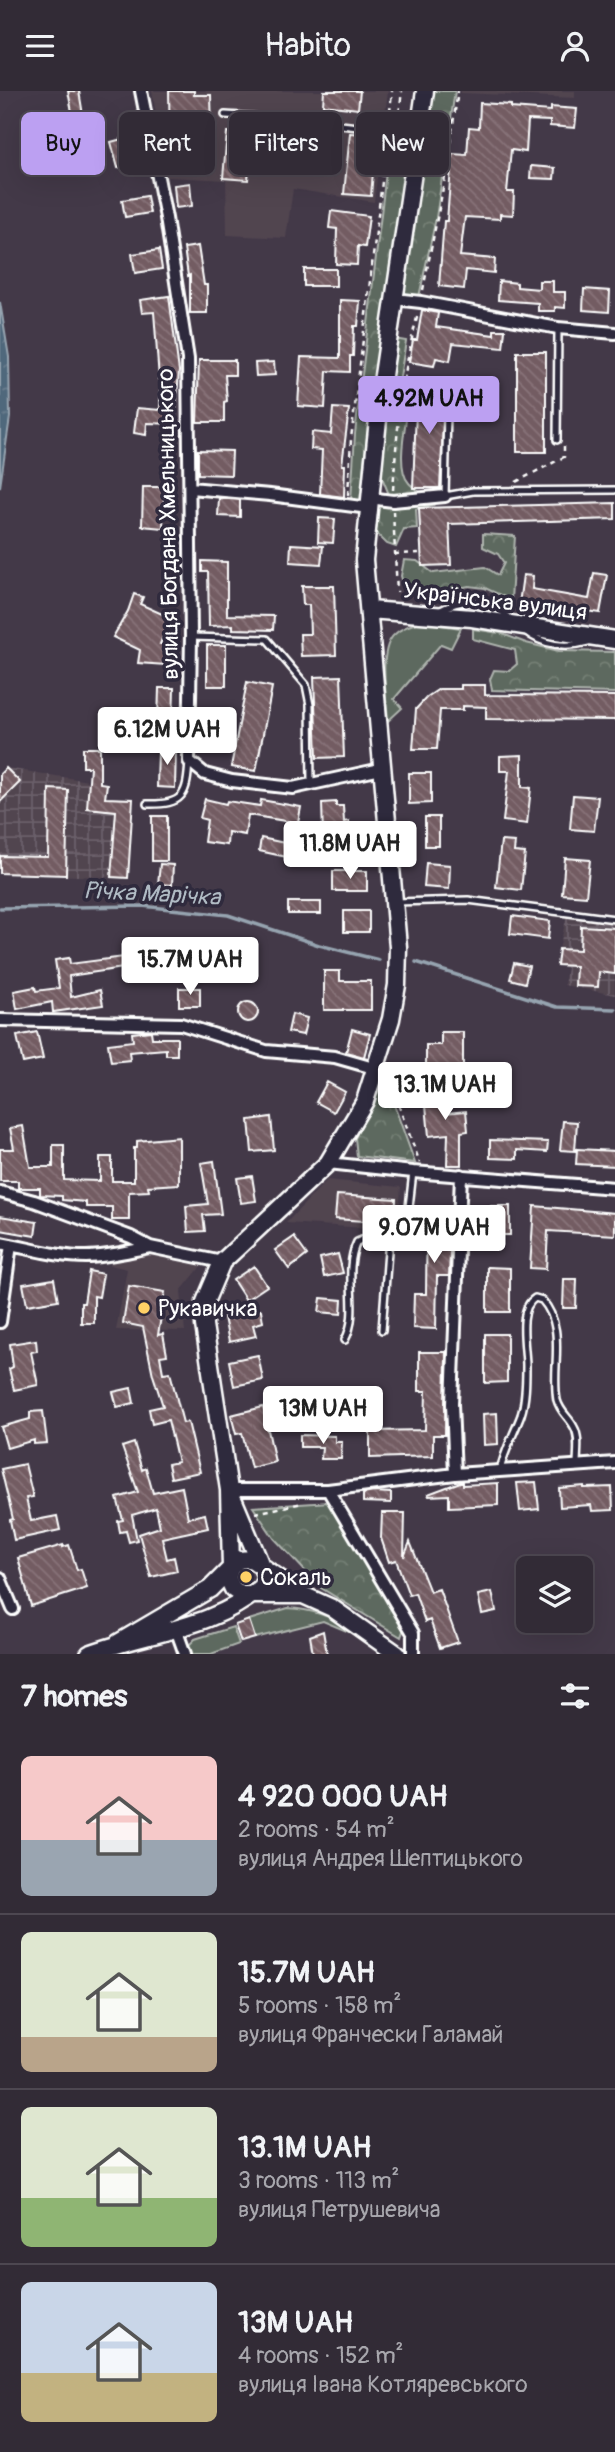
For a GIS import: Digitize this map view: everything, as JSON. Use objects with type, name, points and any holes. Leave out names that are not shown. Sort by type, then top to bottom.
[{"type":"street","name":"вулиця Богдана Хмельницького","points":[[141,91],[166,218],[188,359],[191,637],[189,761]]},
{"type":"street","points":[[422,112],[425,91]]},
{"type":"street","points":[[303,1595],[242,1595],[233,1589],[228,1579],[231,1567],[229,1490],[204,1325],[205,1302],[222,1262],[328,1163],[382,1071],[397,985],[398,947],[364,560],[381,389],[413,175]]},
{"type":"street","points":[[394,299],[558,328],[615,333]]},
{"type":"street","points":[[190,488],[348,504],[446,496]]},
{"type":"street","name":"Українська вулиця","points":[[369,610],[434,614],[608,638]]},
{"type":"street","points":[[189,761],[205,774],[232,781],[293,788],[381,769]]},
{"type":"street","points":[[0,1020],[181,1024],[266,1051],[335,1057],[382,1071]]},
{"type":"street","points":[[328,1163],[416,1173],[615,1188]]},
{"type":"street","points":[[455,1474],[452,1391],[461,1175]]},
{"type":"street","points":[[0,1192],[34,1201],[131,1237],[150,1247],[222,1262]]},
{"type":"street","points":[[0,1322],[5,1244],[53,1255],[87,1257],[115,1255],[150,1247]]},
{"type":"street","points":[[229,1490],[328,1490],[455,1474],[615,1463]]},
{"type":"street","points":[[89,1654],[118,1643],[176,1629],[229,1610],[262,1586],[265,1575],[229,1490]]},
{"type":"street","points":[[328,1490],[413,1633],[413,1654]]},
{"type":"street","points":[[118,1643],[211,1589],[239,1560],[251,1559],[303,1595],[332,1608],[397,1654]]},
{"type":"street","points":[[0,1578],[13,1609]]},
{"type":"street","points":[[176,1629],[185,1654]]},
{"type":"lane","points":[[225,115],[292,119],[356,127]]},
{"type":"lane","points":[[557,440],[558,328]]},
{"type":"lane","points":[[447,413],[446,496],[473,491],[615,490]]},
{"type":"lane","points":[[191,637],[267,639],[306,685],[310,705],[311,784]]},
{"type":"lane","points":[[147,804],[165,804],[176,801],[183,795],[187,787],[189,761]]},
{"type":"lane","points":[[393,902],[468,900],[615,919]]},
{"type":"lane","points":[[345,1340],[351,1328],[351,1255],[357,1242],[366,1238],[397,1240],[408,1216],[416,1173]]},
{"type":"lane","points":[[382,1330],[389,1238]]},
{"type":"lane","points":[[500,1471],[504,1451],[521,1415],[526,1368],[524,1316],[529,1301],[535,1298],[542,1300],[552,1315],[557,1355],[557,1398],[560,1409],[573,1423],[577,1432],[577,1465]]},
{"type":"path","points":[[390,112],[392,91]]},
{"type":"path","points":[[399,112],[402,91]]},
{"type":"path","points":[[397,592],[393,501],[398,415],[444,183],[458,91]]},
{"type":"path","points":[[348,504],[351,439],[383,175]]},
{"type":"path","points":[[394,554],[422,553]]},
{"type":"path","points":[[382,1071],[420,1162],[416,1173]]},
{"type":"path","points":[[240,1514],[260,1513],[311,1501]]},
{"type":"shaded area","points":[[152,91],[388,91],[385,112],[356,112],[356,175],[377,175],[374,202],[293,189],[286,238],[227,235],[226,180],[167,175],[215,175],[215,112],[156,112]]},
{"type":"shaded area","points":[[575,91],[575,98],[461,93]]},
{"type":"shaded area","points":[[6,768],[107,784],[106,798],[133,799],[128,878],[0,873],[0,774]]},
{"type":"shaded area","points":[[568,911],[615,915],[615,995],[564,985],[567,968],[557,965]]},
{"type":"shaded area","points":[[327,1180],[401,1187],[398,1230],[286,1223]]},
{"type":"shaded area","points":[[154,1252],[203,1264],[181,1291],[185,1331],[116,1330],[127,1269],[110,1265],[112,1260]]},
{"type":"green space","points":[[432,91],[455,91],[449,131],[449,112],[429,112]]},
{"type":"green space","points":[[386,175],[405,175],[371,400],[360,501],[351,501],[355,434]]},
{"type":"green space","points":[[420,175],[442,175],[419,297],[402,295]]},
{"type":"green space","points":[[394,339],[406,341],[396,401],[408,406],[402,446],[405,476],[433,505],[416,509],[417,528],[404,529],[396,547],[387,544],[373,530],[374,506],[385,503],[388,492],[379,470]]},
{"type":"green space","points":[[483,534],[515,536],[511,600],[485,588],[469,586],[435,593],[404,586],[401,576],[404,560],[417,561],[433,573],[485,567],[498,575],[504,563],[498,554],[483,547]]},
{"type":"green space","points":[[420,622],[461,628],[451,648],[441,644],[394,699],[402,708],[388,721],[384,675],[389,641],[398,632]]},
{"type":"green space","points":[[473,629],[500,633],[559,651],[615,652],[615,693],[492,690],[490,679],[494,670],[509,671],[517,664],[515,650],[473,639]]},
{"type":"green space","points":[[384,1077],[415,1163],[357,1156],[355,1138]]},
{"type":"green space","points":[[330,1502],[404,1628],[401,1637],[321,1588],[274,1538],[253,1507]]},
{"type":"green space","points":[[288,1608],[321,1614],[351,1628],[349,1632],[323,1621],[255,1638],[249,1620]]},
{"type":"green space","points":[[233,1627],[239,1644],[211,1654],[190,1654],[189,1645],[195,1639]]},
{"type":"water","points":[[0,302],[9,357],[10,417],[0,487]]},
{"type":"building","points":[[68,91],[79,91],[82,112],[72,112]]},
{"type":"building","points":[[169,91],[194,91],[194,95],[211,95],[211,112],[169,112]]},
{"type":"building","points":[[324,91],[360,91],[358,109],[323,105]]},
{"type":"building","points":[[480,103],[551,111],[551,107],[577,109],[575,128],[550,126],[550,121],[528,120],[526,152],[511,150],[507,192],[514,192],[513,215],[500,214],[500,219],[465,217],[460,256],[495,259],[494,273],[466,270],[464,289],[439,286],[452,154],[467,155],[469,127],[479,128]]},
{"type":"building","points":[[229,132],[229,175],[248,175],[248,180],[223,178]]},
{"type":"building","points":[[350,133],[356,133],[356,175],[373,175],[371,196],[344,194]]},
{"type":"building","points":[[119,140],[118,168],[111,142]]},
{"type":"building","points":[[531,166],[555,168],[554,179],[530,178]]},
{"type":"building","points":[[190,183],[192,206],[176,208],[174,185]]},
{"type":"building","points":[[147,196],[150,213],[125,217],[122,200]]},
{"type":"building","points":[[331,211],[369,216],[365,247],[358,246],[357,265],[336,264],[337,229],[329,228]]},
{"type":"building","points":[[198,246],[204,285],[207,285],[207,313],[190,313],[190,275],[188,276],[184,248]]},
{"type":"building","points":[[159,250],[162,269],[135,273],[132,254]]},
{"type":"building","points":[[304,269],[336,269],[336,286],[304,286]]},
{"type":"building","points":[[499,281],[517,283],[517,287],[539,289],[539,281],[553,281],[553,292],[565,292],[565,308],[538,311],[538,303],[498,300]]},
{"type":"building","points":[[584,289],[610,291],[609,312],[583,310]]},
{"type":"building","points":[[169,296],[179,371],[175,424],[147,423],[146,435],[134,433],[137,408],[160,410],[161,379],[154,312],[142,313],[140,300]]},
{"type":"building","points":[[340,300],[360,301],[358,326],[354,326],[350,372],[327,371],[325,408],[298,406],[301,357],[340,358]]},
{"type":"building","points":[[422,310],[438,313],[436,327],[494,335],[494,330],[505,330],[503,348],[453,343],[450,361],[436,358],[434,366],[409,362],[413,340],[417,340]]},
{"type":"building","points":[[517,352],[546,352],[546,452],[517,452]]},
{"type":"building","points":[[199,360],[235,360],[235,375],[225,375],[227,401],[224,402],[224,422],[197,422]]},
{"type":"building","points":[[274,362],[275,375],[256,376],[255,363]]},
{"type":"building","points":[[417,385],[445,385],[440,488],[413,488]]},
{"type":"building","points":[[333,408],[349,409],[342,465],[345,465],[344,497],[320,494],[322,450],[311,449],[312,432],[331,434]]},
{"type":"building","points":[[198,450],[232,451],[231,475],[198,474]]},
{"type":"building","points":[[143,487],[169,487],[169,498],[164,498],[163,528],[142,526]]},
{"type":"building","points":[[219,498],[240,500],[240,517],[218,516]]},
{"type":"building","points":[[615,503],[615,519],[449,524],[451,565],[422,566],[419,508]]},
{"type":"building","points":[[319,518],[335,519],[333,543],[318,542]]},
{"type":"building","points":[[291,544],[323,546],[321,564],[290,562]]},
{"type":"building","points":[[202,561],[227,562],[227,615],[274,616],[273,630],[233,629],[233,625],[209,626],[208,572],[202,572]]},
{"type":"building","points":[[594,573],[607,575],[600,613],[580,610],[580,613],[519,604],[523,575],[533,576],[532,589],[589,599]]},
{"type":"building","points":[[302,586],[334,586],[336,655],[301,656],[300,634],[310,634],[309,605],[303,605]]},
{"type":"building","points":[[134,594],[143,597],[140,604],[171,618],[160,644],[168,645],[166,665],[138,663],[140,650],[113,637]]},
{"type":"building","points":[[207,645],[226,645],[226,686],[207,686]]},
{"type":"building","points":[[341,676],[344,757],[317,758],[314,677]]},
{"type":"building","points":[[247,682],[272,687],[256,771],[231,767]]},
{"type":"building","points":[[461,685],[485,685],[485,695],[615,696],[615,720],[486,719],[486,707],[463,706],[463,710],[440,710],[437,749],[413,749],[416,709],[439,689],[461,689]]},
{"type":"building","points":[[159,688],[174,688],[173,723],[158,722]]},
{"type":"building","points":[[165,745],[176,745],[175,788],[157,787],[158,750],[165,750]]},
{"type":"building","points":[[83,748],[100,748],[100,783],[107,784],[105,798],[133,799],[128,878],[111,877],[116,811],[87,808],[90,767],[83,767]]},
{"type":"building","points":[[522,755],[522,787],[531,788],[527,824],[503,821],[509,771],[500,771],[500,756]]},
{"type":"building","points":[[6,768],[20,782],[0,802],[0,774]]},
{"type":"building","points":[[409,773],[431,773],[431,803],[409,804]]},
{"type":"building","points":[[49,789],[68,790],[66,875],[0,873],[0,856],[48,857]]},
{"type":"building","points":[[573,795],[598,797],[594,831],[570,829]]},
{"type":"building","points":[[205,799],[226,804],[227,801],[260,806],[261,800],[301,807],[298,823],[248,815],[245,835],[228,832],[227,845],[204,842],[207,820],[200,818]]},
{"type":"building","points":[[336,802],[336,806],[343,806],[344,822],[349,821],[350,835],[323,836],[322,803]]},
{"type":"building","points":[[152,816],[167,816],[167,861],[152,861]]},
{"type":"building","points":[[425,817],[439,817],[439,846],[425,846]]},
{"type":"building","points":[[261,838],[299,846],[296,859],[259,851]]},
{"type":"building","points":[[501,841],[515,842],[514,852],[525,853],[521,890],[496,887]]},
{"type":"building","points":[[565,858],[590,860],[586,896],[562,894]]},
{"type":"building","points":[[426,863],[450,865],[449,889],[424,887]]},
{"type":"building","points":[[160,864],[173,865],[172,885],[158,884]]},
{"type":"building","points":[[333,871],[367,871],[367,891],[333,891]]},
{"type":"building","points":[[288,902],[321,902],[321,914],[288,914]]},
{"type":"building","points":[[344,911],[369,911],[369,932],[344,932]]},
{"type":"building","points":[[512,916],[550,921],[548,939],[510,934]]},
{"type":"building","points":[[581,926],[615,928],[615,974],[599,972],[598,987],[575,986],[576,966],[557,965],[559,949],[580,950]]},
{"type":"building","points":[[170,951],[172,966],[137,969],[137,966],[69,976],[71,997],[100,990],[103,1005],[53,1012],[52,1002],[17,1009],[14,991],[35,987],[36,991],[59,988],[55,960],[69,958],[70,964]]},
{"type":"building","points":[[514,963],[529,966],[525,983],[510,979]]},
{"type":"building","points":[[324,971],[340,971],[340,981],[371,981],[371,1010],[324,1010]]},
{"type":"building","points":[[179,988],[200,988],[200,1006],[179,1006]]},
{"type":"building","points":[[248,1002],[255,1005],[258,1012],[255,1019],[248,1022],[241,1019],[238,1012],[241,1005]]},
{"type":"building","points":[[292,1014],[307,1018],[303,1035],[288,1032]]},
{"type":"building","points":[[352,1029],[370,1034],[364,1057],[346,1052]]},
{"type":"building","points":[[151,1031],[152,1038],[177,1038],[177,1055],[166,1055],[166,1049],[129,1052],[130,1060],[111,1062],[108,1044],[133,1041],[132,1033]]},
{"type":"building","points":[[37,1032],[43,1059],[23,1063],[17,1036]]},
{"type":"building","points":[[441,1032],[463,1032],[463,1068],[426,1068],[426,1045],[441,1045]]},
{"type":"building","points":[[327,1082],[345,1092],[334,1112],[316,1102]]},
{"type":"building","points":[[423,1088],[446,1088],[446,1113],[466,1111],[468,1131],[461,1132],[461,1165],[447,1165],[448,1134],[429,1136],[426,1105],[423,1105]]},
{"type":"building","points":[[271,1117],[274,1150],[252,1152],[249,1120]]},
{"type":"building","points":[[563,1121],[577,1122],[575,1151],[560,1150]]},
{"type":"building","points":[[23,1126],[30,1167],[53,1167],[53,1145],[64,1145],[64,1180],[100,1181],[100,1157],[112,1157],[112,1181],[134,1181],[134,1148],[137,1148],[137,1141],[179,1137],[179,1184],[148,1186],[149,1191],[129,1192],[129,1220],[112,1220],[112,1207],[86,1207],[86,1202],[62,1200],[62,1196],[40,1195],[40,1188],[18,1188],[18,1181],[0,1181],[0,1149],[14,1149],[10,1128]]},
{"type":"building","points":[[490,1140],[548,1142],[547,1152],[517,1150],[517,1159],[490,1158]]},
{"type":"building","points":[[577,1149],[615,1151],[615,1166],[576,1164]]},
{"type":"building","points":[[214,1161],[221,1214],[203,1215],[205,1231],[188,1232],[186,1206],[208,1204],[201,1163]]},
{"type":"building","points":[[252,1176],[256,1201],[241,1203],[237,1178]]},
{"type":"building","points":[[337,1195],[396,1199],[395,1223],[335,1219]]},
{"type":"building","points":[[490,1206],[510,1206],[510,1235],[490,1235]]},
{"type":"building","points":[[534,1206],[615,1213],[615,1235],[548,1231],[546,1269],[530,1268]]},
{"type":"building","points":[[427,1207],[452,1207],[449,1276],[437,1276],[436,1329],[413,1328],[414,1294],[426,1294]]},
{"type":"building","points":[[0,1216],[37,1222],[35,1236],[0,1230]]},
{"type":"building","points":[[294,1237],[307,1255],[289,1269],[275,1250]]},
{"type":"building","points":[[338,1254],[343,1273],[324,1277],[320,1258]]},
{"type":"building","points":[[254,1266],[267,1286],[246,1300],[233,1280]]},
{"type":"building","points":[[487,1267],[510,1268],[510,1312],[487,1312]]},
{"type":"building","points":[[89,1271],[103,1274],[99,1297],[94,1296],[94,1323],[81,1323],[81,1303],[84,1303]]},
{"type":"building","points":[[54,1279],[58,1300],[27,1305],[23,1284]]},
{"type":"building","points":[[564,1279],[577,1279],[576,1308],[563,1308]]},
{"type":"building","points":[[129,1286],[165,1292],[158,1335],[163,1334],[167,1355],[160,1356],[163,1373],[170,1372],[183,1423],[188,1422],[200,1472],[171,1478],[168,1464],[178,1462],[168,1420],[152,1424],[149,1409],[163,1406],[143,1327],[123,1323]]},
{"type":"building","points":[[321,1298],[342,1300],[341,1314],[319,1312]]},
{"type":"building","points":[[261,1310],[263,1322],[253,1325],[256,1336],[229,1342],[224,1317]]},
{"type":"building","points":[[485,1334],[507,1334],[507,1382],[485,1383]]},
{"type":"building","points":[[36,1340],[37,1351],[31,1352],[38,1385],[14,1390],[9,1369],[13,1367],[10,1344]]},
{"type":"building","points":[[419,1352],[446,1352],[445,1435],[433,1435],[433,1456],[370,1458],[370,1431],[425,1430],[426,1391],[419,1391]]},
{"type":"building","points":[[258,1355],[263,1380],[234,1386],[229,1361]]},
{"type":"building","points":[[131,1388],[134,1403],[117,1407],[113,1392]]},
{"type":"building","points":[[263,1407],[275,1462],[251,1468],[242,1433],[236,1434],[231,1415]]},
{"type":"building","points":[[43,1411],[47,1443],[34,1444],[34,1440],[7,1448],[1,1427],[30,1419],[30,1412]]},
{"type":"building","points":[[497,1413],[498,1444],[484,1445],[483,1414]]},
{"type":"building","points":[[300,1435],[335,1436],[335,1442],[342,1442],[341,1459],[321,1459],[322,1447],[300,1447]]},
{"type":"building","points":[[134,1443],[142,1470],[146,1468],[153,1493],[182,1487],[188,1518],[205,1514],[208,1528],[162,1538],[167,1559],[174,1557],[177,1571],[151,1577],[139,1534],[160,1527],[156,1508],[132,1515],[137,1540],[129,1542],[126,1531],[120,1532],[118,1521],[123,1520],[117,1498],[138,1492],[122,1447]]},
{"type":"building","points":[[25,1464],[33,1497],[26,1498],[31,1521],[57,1516],[60,1530],[14,1540],[10,1520],[13,1519],[1,1469]]},
{"type":"building","points":[[463,1481],[463,1485],[498,1483],[498,1505],[449,1507],[449,1495],[428,1494]]},
{"type":"building","points":[[536,1482],[539,1509],[520,1511],[517,1483]]},
{"type":"building","points":[[612,1487],[613,1510],[592,1511],[591,1505],[560,1507],[559,1488]]},
{"type":"building","points":[[391,1493],[391,1503],[363,1502],[363,1494]]},
{"type":"building","points":[[382,1513],[405,1513],[404,1557],[410,1542],[430,1592],[439,1589],[458,1642],[440,1648],[430,1620],[425,1622],[415,1593],[409,1595],[396,1560],[389,1562],[381,1538]]},
{"type":"building","points":[[69,1545],[77,1570],[81,1569],[87,1588],[31,1606],[18,1558]]},
{"type":"building","points":[[492,1592],[496,1611],[482,1614],[478,1595]]},
{"type":"building","points":[[249,1620],[255,1638],[241,1642],[235,1625]]},
{"type":"building","points":[[323,1631],[327,1654],[313,1654],[310,1636]]},
{"type":"waterway","name":"Річка Марічка","points":[[0,908],[142,906],[228,915],[319,945],[379,960]]},
{"type":"waterway","name":"Річка Марічка","points":[[416,962],[557,1007],[615,1009]]},
{"type":"place","name":"Рукавичка","points":[[144,1308]]},
{"type":"place","name":"Сокаль","points":[[246,1577]]}]
